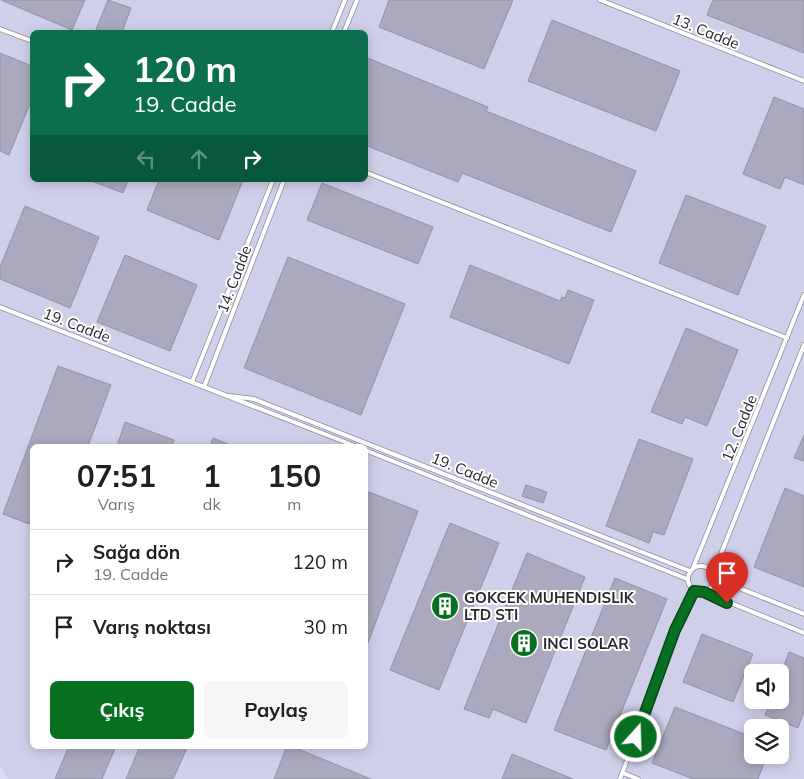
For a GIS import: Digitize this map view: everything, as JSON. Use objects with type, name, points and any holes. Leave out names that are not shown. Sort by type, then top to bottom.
[{"type":"lane","points":[[333,30],[345,0]]},
{"type":"lane","points":[[345,30],[358,0]]},
{"type":"lane","name":"13. Cadde","points":[[600,0],[804,81]]},
{"type":"lane","points":[[0,29],[30,40]]},
{"type":"lane","points":[[368,173],[787,338]]},
{"type":"lane","points":[[192,382],[272,182]]},
{"type":"lane","name":"14. Cadde","points":[[204,387],[283,182]]},
{"type":"lane","name":"12. Cadde","points":[[692,570],[804,295]]},
{"type":"lane","name":"19. Cadde","points":[[0,306],[350,444]]},
{"type":"lane","name":"12. Cadde","points":[[713,576],[804,345]]},
{"type":"lane","name":"19. Cadde","points":[[230,396],[254,399],[692,570]]},
{"type":"lane","name":"19. Cadde","points":[[368,451],[687,579]]},
{"type":"lane","points":[[804,614],[713,576],[704,567],[692,570],[687,579],[689,586],[694,591],[704,592],[804,634]]},
{"type":"lane","points":[[704,592],[712,585],[713,576]]},
{"type":"lane","points":[[620,779],[675,630],[694,591]]},
{"type":"lane","points":[[623,773],[638,779]]},
{"type":"shaded area","points":[[0,0],[804,0],[804,779],[8,779],[0,765]]},
{"type":"building","points":[[1,0],[85,0],[72,30]]},
{"type":"building","points":[[108,0],[131,8],[123,30],[96,30]]},
{"type":"building","points":[[389,0],[513,0],[484,69],[379,27]]},
{"type":"building","points":[[713,0],[804,0],[804,53],[707,15]]},
{"type":"building","points":[[552,20],[680,71],[656,131],[528,81]]},
{"type":"building","points":[[0,53],[30,65],[30,104],[9,155],[0,151]]},
{"type":"building","points":[[368,58],[488,107],[486,111],[636,171],[611,232],[462,173],[458,182],[368,146]]},
{"type":"building","points":[[774,97],[804,109],[804,185],[785,177],[780,189],[743,174]]},
{"type":"building","points":[[94,182],[127,182],[123,193]]},
{"type":"building","points":[[158,182],[242,182],[219,240],[147,210]]},
{"type":"building","points":[[322,183],[433,227],[418,264],[307,220]]},
{"type":"building","points":[[686,195],[766,226],[738,295],[659,263]]},
{"type":"building","points":[[25,206],[99,237],[70,308],[0,279],[0,267]]},
{"type":"building","points":[[125,255],[197,285],[170,351],[97,322]]},
{"type":"building","points":[[288,257],[405,304],[361,415],[244,368]]},
{"type":"building","points":[[470,265],[560,301],[562,297],[565,298],[568,290],[594,300],[569,364],[450,317]]},
{"type":"building","points":[[686,328],[738,350],[707,426],[685,417],[682,424],[651,412]]},
{"type":"building","points":[[58,366],[111,385],[89,444],[30,444],[29,524],[3,514]]},
{"type":"building","points":[[125,422],[174,440],[173,444],[118,444]]},
{"type":"building","points":[[804,435],[804,461],[794,458]]},
{"type":"building","points":[[213,438],[228,444],[211,444]]},
{"type":"building","points":[[639,439],[693,459],[664,535],[653,532],[649,543],[606,526]]},
{"type":"building","points":[[526,485],[547,492],[543,503],[522,496]]},
{"type":"building","points":[[785,488],[804,496],[804,587],[754,567]]},
{"type":"building","points":[[369,492],[418,511],[368,643]]},
{"type":"building","name":"GOKCEK MUHENDISLIK LTD STI","points":[[450,523],[499,543],[439,690],[390,670]]},
{"type":"building","name":"INCI SOLAR","points":[[527,553],[585,577],[526,723],[493,709],[489,718],[464,709]]},
{"type":"building","points":[[615,578],[667,599],[606,750],[554,730]]},
{"type":"building","points":[[702,634],[753,654],[749,664],[744,664],[744,676],[733,702],[683,682]]},
{"type":"building","points":[[789,652],[804,658],[804,712],[798,728],[789,724],[789,719],[775,719],[765,715],[767,709],[789,709],[789,664],[784,664]]},
{"type":"building","points":[[675,707],[744,734],[744,764],[764,764],[758,779],[693,779],[652,763]]},
{"type":"building","points":[[68,749],[115,749],[102,779],[55,779]]},
{"type":"building","points":[[139,749],[187,749],[173,779],[126,779]]},
{"type":"building","points":[[286,749],[298,749],[371,779],[274,779]]},
{"type":"building","points":[[512,754],[573,779],[502,779]]},
{"type":"place","name":"GOKCEK MUHENDISLIK LTD STI","points":[[445,606]]},
{"type":"place","name":"INCI SOLAR","points":[[524,643]]},
{"type":"route","points":[[636,737],[675,630],[694,591],[704,592],[727,603]]}]
